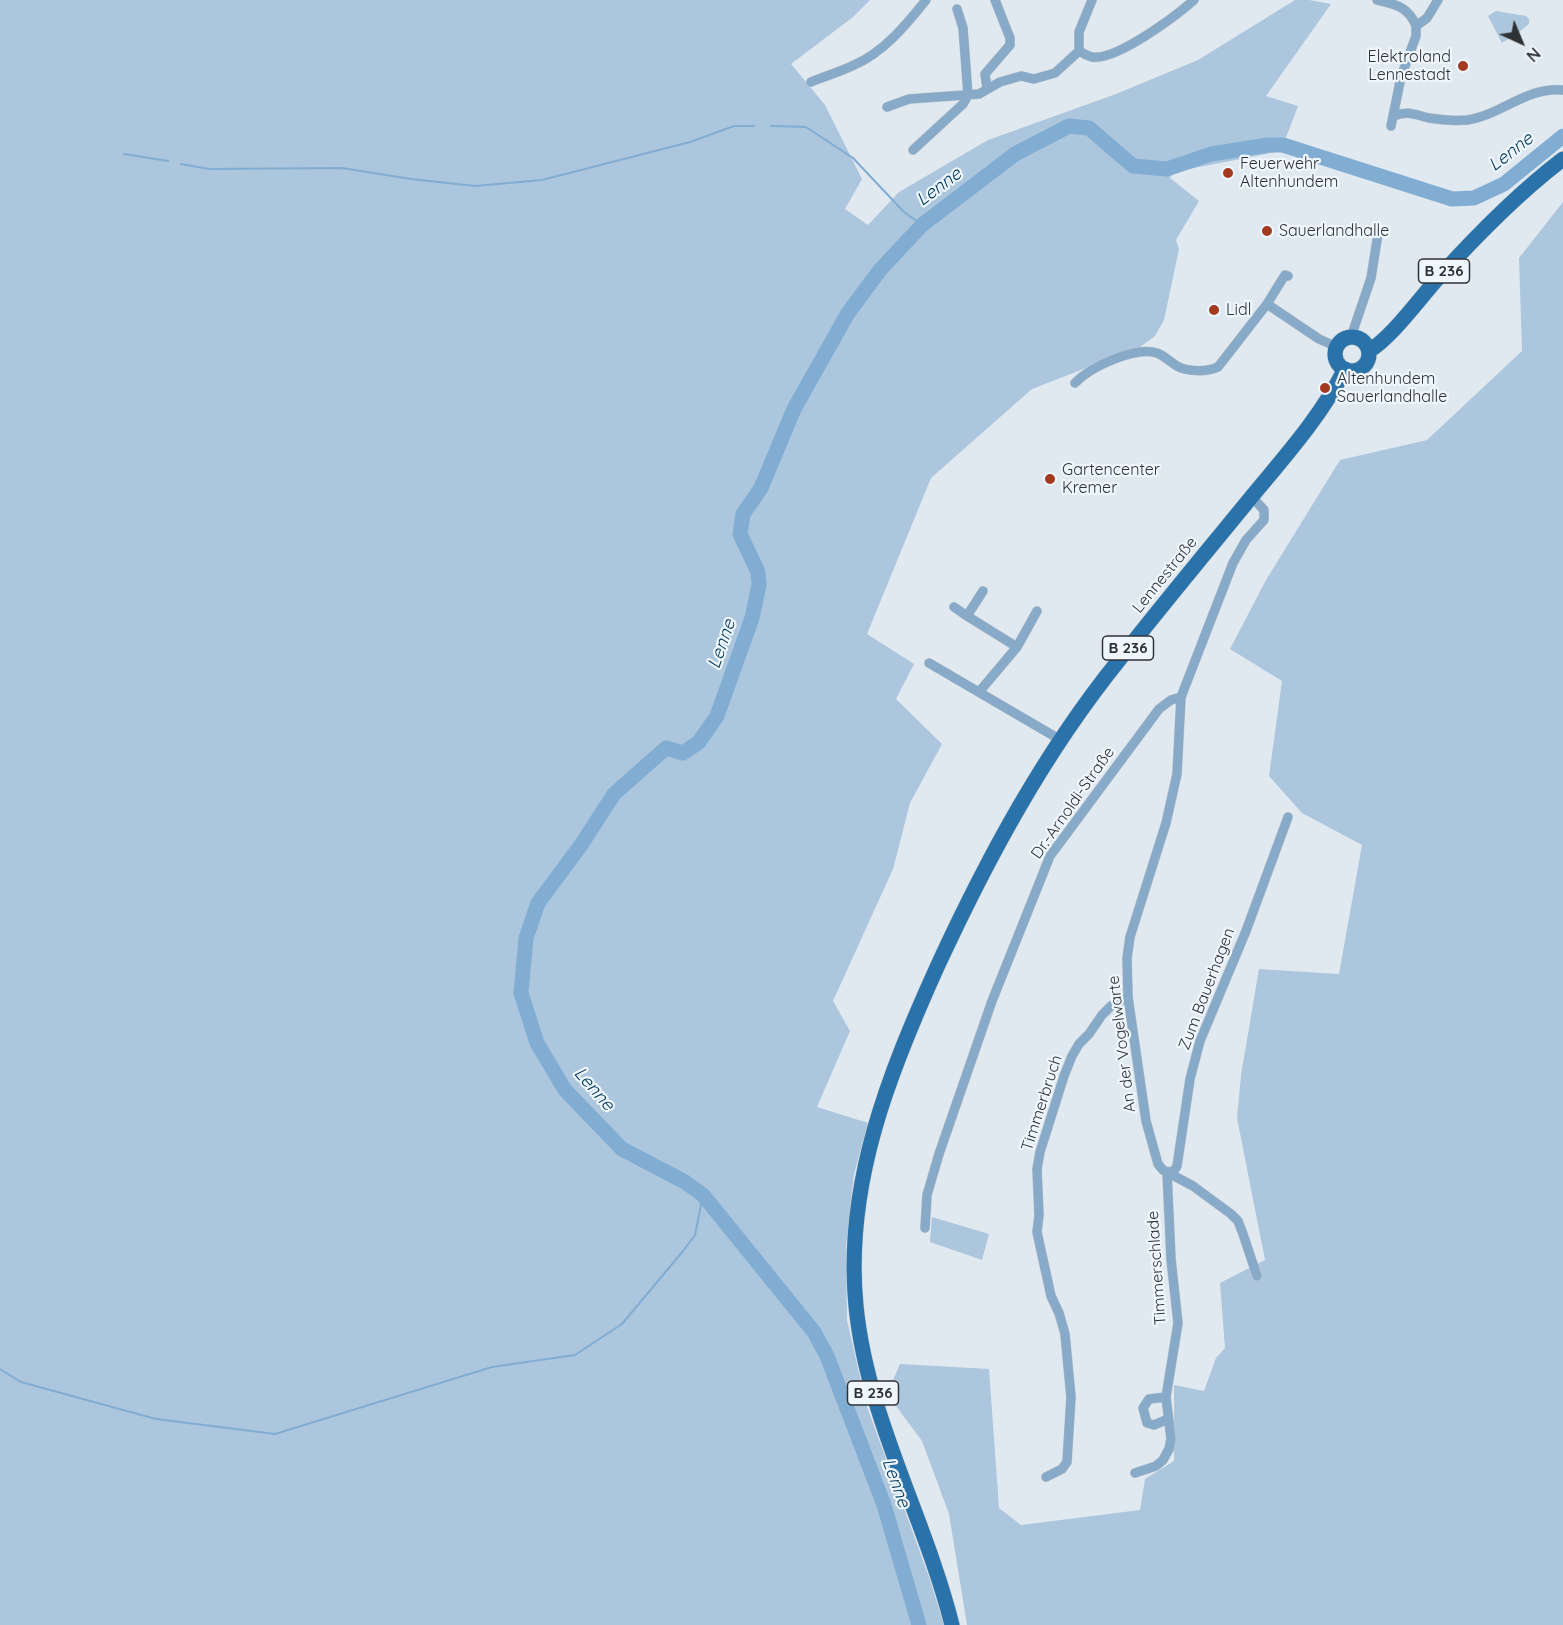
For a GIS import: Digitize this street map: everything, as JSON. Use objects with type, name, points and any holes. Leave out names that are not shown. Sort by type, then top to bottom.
[{"type":"main road","name":"B 236","points":[[1345,369],[1361,368],[1368,360],[1369,351],[1385,339],[1451,263],[1498,215],[1537,179],[1563,159]]},
{"type":"main road","points":[[1345,369],[1336,357],[1337,347],[1342,340],[1351,337],[1365,342],[1369,351]]},
{"type":"main road","name":"Lennestraße","points":[[952,1625],[942,1586],[870,1382],[856,1305],[855,1227],[863,1172],[886,1089],[968,900],[1059,739],[1116,663],[1311,426],[1345,369]]},
{"type":"street","points":[[811,82],[856,65],[879,49],[907,24],[926,0]]},
{"type":"street","points":[[987,88],[986,74],[1010,45],[1010,38],[995,0]]},
{"type":"street","points":[[887,107],[909,99],[979,94],[1000,82],[1021,76],[1034,79],[1055,73],[1079,51],[1079,32],[1092,0]]},
{"type":"street","points":[[1079,51],[1092,57],[1099,57],[1119,50],[1153,31],[1180,13],[1194,0]]},
{"type":"street","points":[[1377,0],[1402,8],[1411,16],[1416,26],[1416,36],[1401,77],[1392,121],[1406,112],[1430,118],[1464,120],[1499,111],[1536,92],[1562,88]]},
{"type":"street","points":[[1416,26],[1427,18],[1436,1]]},
{"type":"street","points":[[913,150],[963,104],[968,95],[963,28],[957,9]]},
{"type":"street","points":[[1351,337],[1371,278],[1378,234]]},
{"type":"street","points":[[1076,383],[1092,369],[1119,357],[1146,352],[1156,352],[1181,368],[1212,370],[1218,367],[1267,304],[1285,275],[1288,276]]},
{"type":"street","points":[[1267,304],[1319,339],[1337,347]]},
{"type":"street","points":[[1181,697],[1233,562],[1246,540],[1264,520],[1264,510],[1252,497]]},
{"type":"street","points":[[967,616],[983,591]]},
{"type":"street","points":[[954,608],[1017,647]]},
{"type":"street","points":[[979,692],[1017,647],[1037,611]]},
{"type":"street","points":[[929,663],[1059,739]]},
{"type":"street","name":"An der Vogelwarte","points":[[1167,1172],[1158,1164],[1146,1121],[1128,997],[1127,958],[1130,938],[1166,823],[1177,774],[1181,697]]},
{"type":"street","name":"Dr.-Arnoldi-Straße","points":[[925,1227],[927,1195],[939,1154],[992,1001],[1050,856],[1159,709],[1170,700],[1181,697]]},
{"type":"street","name":"Zum Bauerhagen","points":[[1167,1172],[1174,1170],[1177,1166],[1191,1078],[1200,1041],[1246,931],[1288,817]]},
{"type":"street","name":"Timmerbruch","points":[[1046,1477],[1062,1469],[1067,1462],[1071,1397],[1064,1327],[1051,1296],[1037,1232],[1039,1215],[1037,1177],[1040,1152],[1072,1056],[1102,1015],[1111,1006],[1128,997]]},
{"type":"street","points":[[1167,1172],[1193,1185],[1238,1221],[1257,1276]]},
{"type":"street","name":"Timmerschlade","points":[[1135,1473],[1156,1466],[1163,1460],[1171,1440],[1166,1397],[1178,1323],[1171,1259],[1167,1172]]},
{"type":"street","points":[[1166,1397],[1149,1399],[1143,1408],[1147,1424],[1154,1425],[1168,1419]]},
{"type":"shaded area","points":[[0,0],[870,0],[853,17],[791,64],[825,105],[862,179],[845,209],[868,225],[899,192],[988,140],[1116,94],[1198,60],[1295,0],[1331,4],[1266,96],[1298,106],[1281,151],[1174,172],[1170,178],[1199,201],[1176,240],[1179,249],[1164,320],[1155,336],[1140,347],[1032,389],[931,478],[867,634],[914,664],[896,699],[942,744],[910,803],[893,869],[833,1001],[850,1031],[817,1107],[868,1123],[854,1174],[846,1246],[847,1320],[866,1404],[929,1577],[944,1625],[0,1625]]},
{"type":"shaded area","points":[[1496,11],[1526,16],[1529,24],[1502,43],[1488,16]]},
{"type":"shaded area","points":[[1563,202],[1563,1625],[967,1625],[949,1514],[922,1441],[887,1394],[900,1364],[989,1369],[999,1508],[1021,1525],[1140,1510],[1145,1479],[1174,1461],[1174,1385],[1204,1391],[1216,1358],[1225,1348],[1220,1283],[1265,1260],[1237,1118],[1241,1075],[1259,969],[1339,974],[1362,845],[1302,813],[1269,776],[1282,681],[1230,649],[1266,580],[1340,460],[1427,440],[1522,351],[1519,258]]},
{"type":"shaded area","points":[[932,1217],[989,1234],[982,1260],[930,1242]]},
{"type":"waterway","points":[[181,164],[209,169],[342,168],[475,186],[542,180],[690,142],[734,126],[754,126]]},
{"type":"waterway","points":[[771,126],[806,127],[853,158],[904,212],[922,225]]},
{"type":"waterway","name":"Lenne","points":[[919,1625],[884,1505],[827,1356],[814,1332],[703,1195],[685,1182],[622,1149],[565,1090],[537,1043],[521,993],[526,938],[538,903],[581,845],[614,794],[666,748],[683,753],[699,742],[717,716],[752,618],[759,585],[758,572],[740,534],[743,514],[761,488],[794,409],[848,313],[880,270],[922,225],[1015,154],[1069,126],[1089,128],[1133,166],[1167,169],[1211,154],[1268,145],[1283,145],[1452,199],[1474,198],[1504,184],[1563,136]]},
{"type":"waterway","points":[[124,154],[168,161]]},
{"type":"waterway","points":[[0,1369],[21,1382],[156,1419],[275,1434],[492,1367],[575,1355],[622,1324],[683,1251],[695,1235],[703,1195]]},
{"type":"place","name":"Elektroland Lennestadt","points":[[1463,66]]},
{"type":"place","name":"Feuerwehr Altenhundem","points":[[1228,173]]},
{"type":"place","name":"Sauerlandhalle","points":[[1267,231]]},
{"type":"place","name":"Lidl","points":[[1214,310]]},
{"type":"place","name":"Altenhundem Sauerlandhalle","points":[[1325,388]]},
{"type":"place","name":"Gartencenter Kremer","points":[[1050,479]]}]
